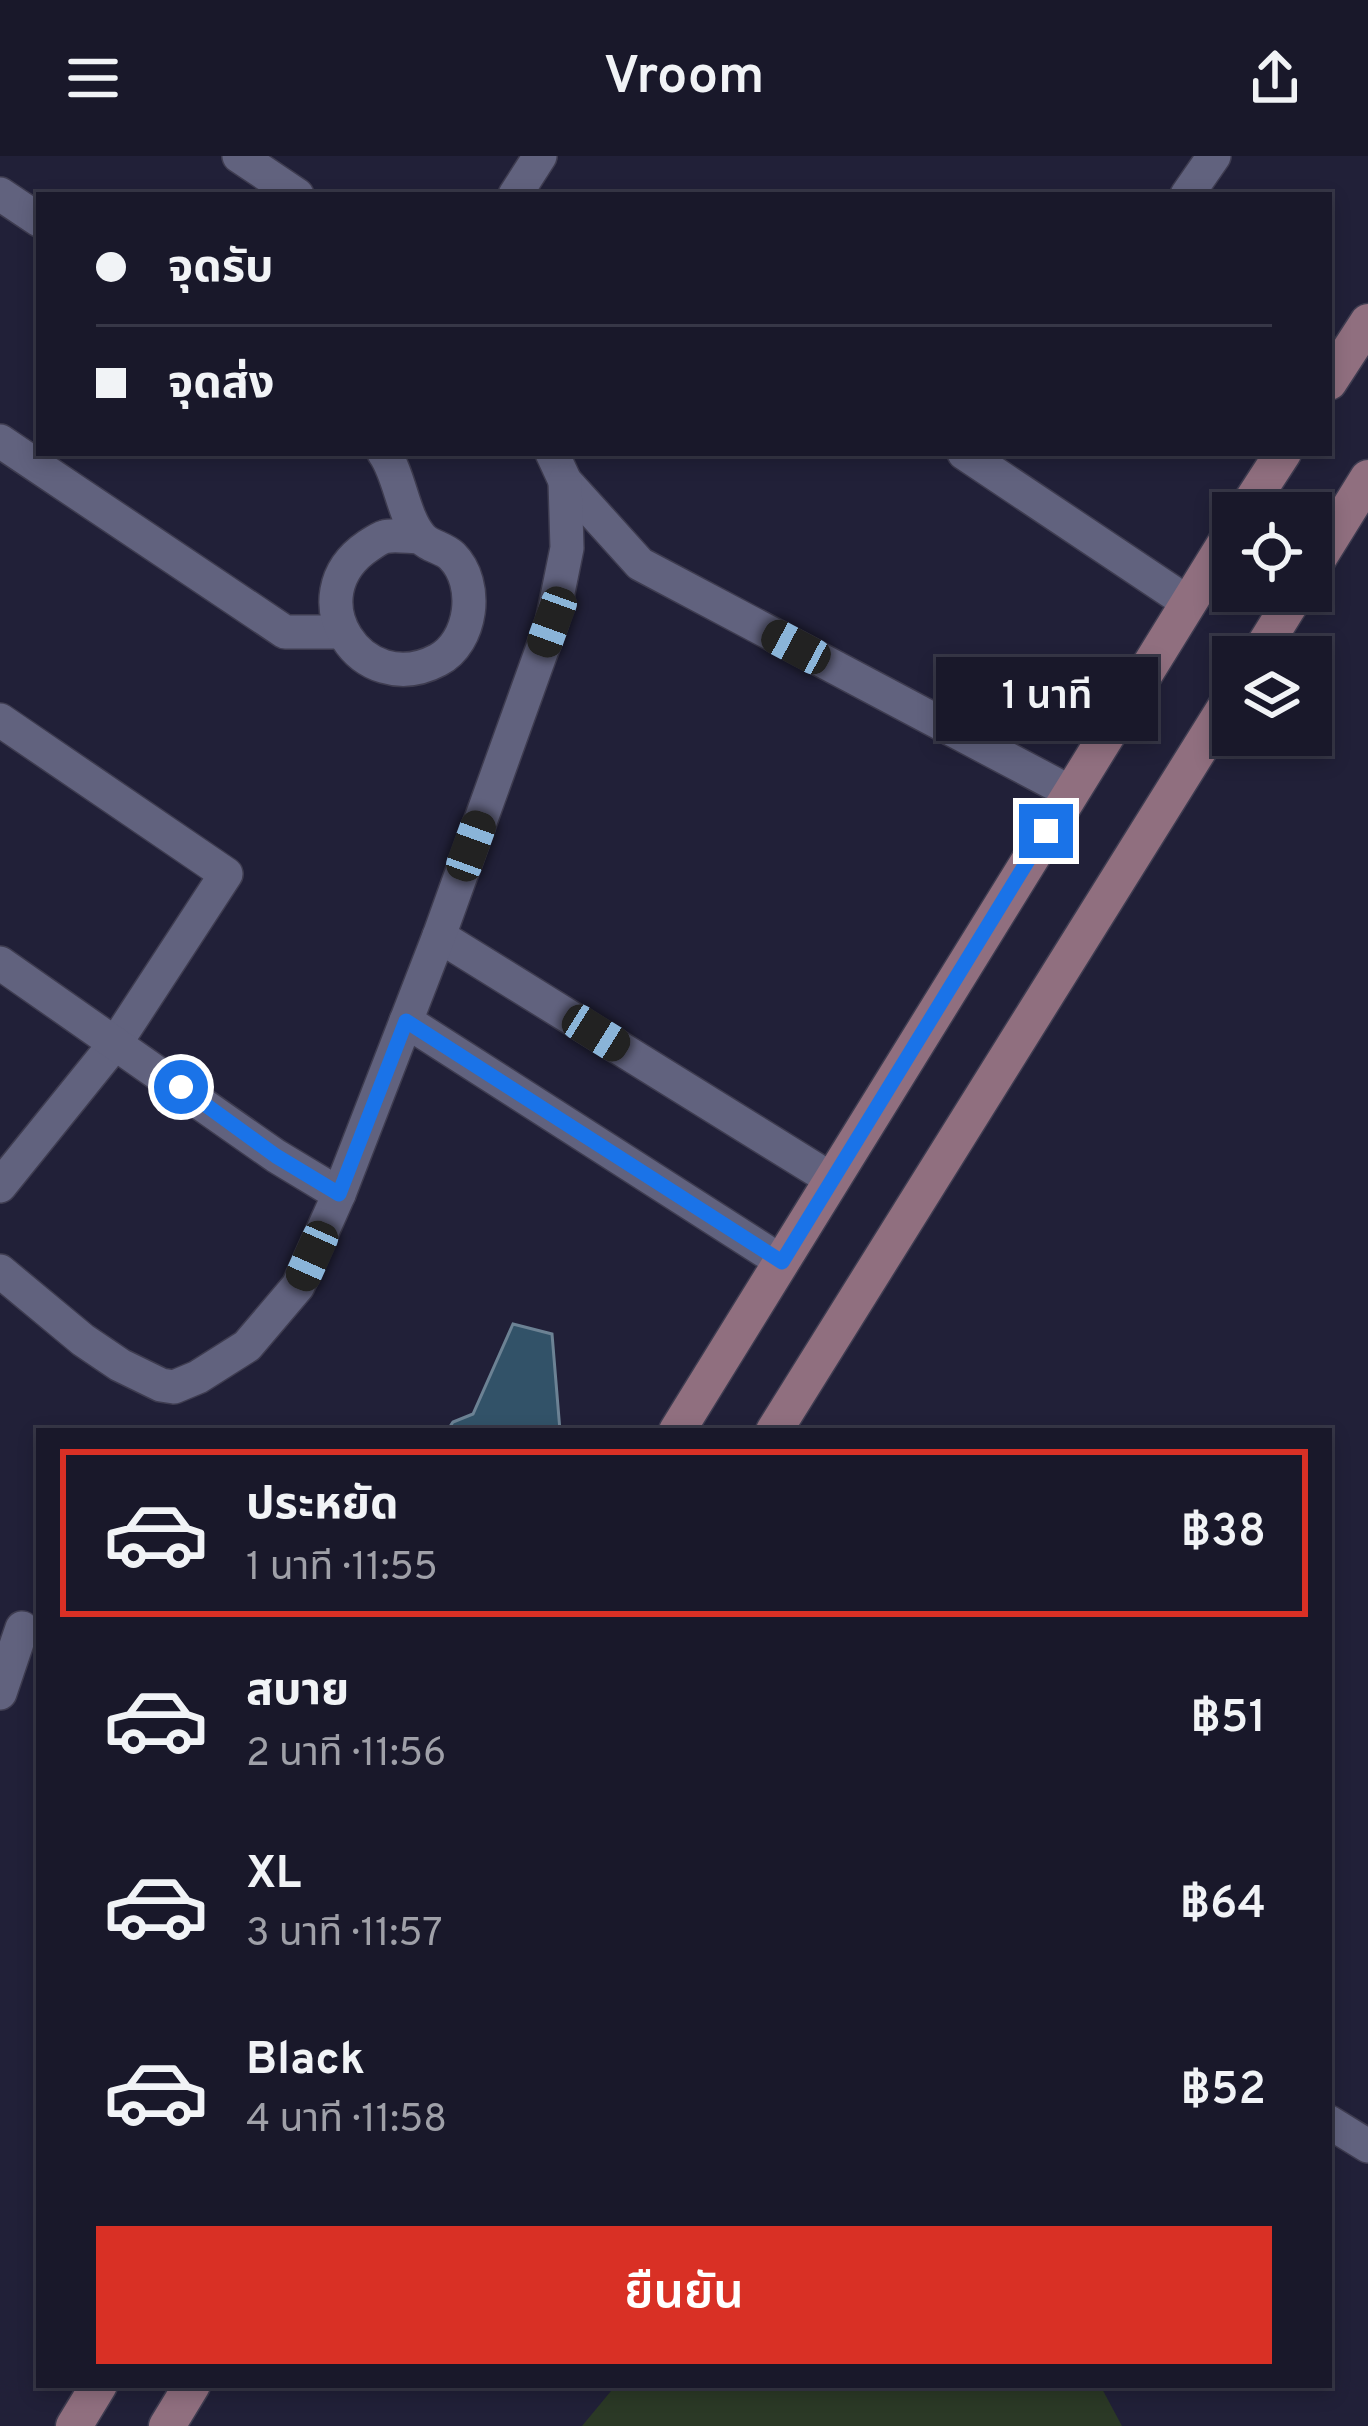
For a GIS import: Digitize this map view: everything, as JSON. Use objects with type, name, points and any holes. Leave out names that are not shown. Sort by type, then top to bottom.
[{"type":"main road","points":[[1332,377],[1368,322]]},
{"type":"main road","points":[[1258,492],[1281,456]]},
{"type":"main road","points":[[1332,536],[1368,478]]},
{"type":"main road","points":[[678,1428],[1212,563]]},
{"type":"main road","points":[[776,1428],[1212,729]]},
{"type":"main road","points":[[74,2426],[97,2388]]},
{"type":"main road","points":[[167,2426],[190,2388]]},
{"type":"street","points":[[239,156],[293,192]]},
{"type":"street","points":[[517,192],[540,156]]},
{"type":"street","points":[[1189,192],[1214,156]]},
{"type":"street","points":[[0,194],[36,218]]},
{"type":"street","points":[[0,441],[285,632],[340,632]]},
{"type":"street","points":[[384,456],[421,537]]},
{"type":"street","points":[[974,456],[1003,465],[1187,602]]},
{"type":"street","points":[[558,467],[640,564],[1070,792]]},
{"type":"street","points":[[0,1271],[120,1365],[174,1387],[247,1346],[298,1286],[339,1194],[439,936],[552,622],[567,548],[558,467]]},
{"type":"street","points":[[382,537],[421,537],[454,557],[470,592],[465,630],[440,659],[403,671],[366,661],[340,632],[334,593],[350,558],[382,537]]},
{"type":"street","points":[[0,720],[226,874],[117,1041],[0,1186]]},
{"type":"street","points":[[439,936],[831,1179]]},
{"type":"street","points":[[0,963],[276,1156],[339,1194]]},
{"type":"street","points":[[406,1021],[782,1262]]},
{"type":"street","points":[[0,1693],[20,1629]]},
{"type":"street","points":[[1332,2124],[1368,2146]]},
{"type":"green space","points":[[614,2388],[1102,2388],[1122,2426],[582,2426]]},
{"type":"water","points":[[513,1324],[552,1334],[560,1428],[449,1428],[473,1414]]},
{"type":"route","points":[[181,1087],[276,1156],[339,1194],[406,1021],[782,1262],[1046,831]]}]
